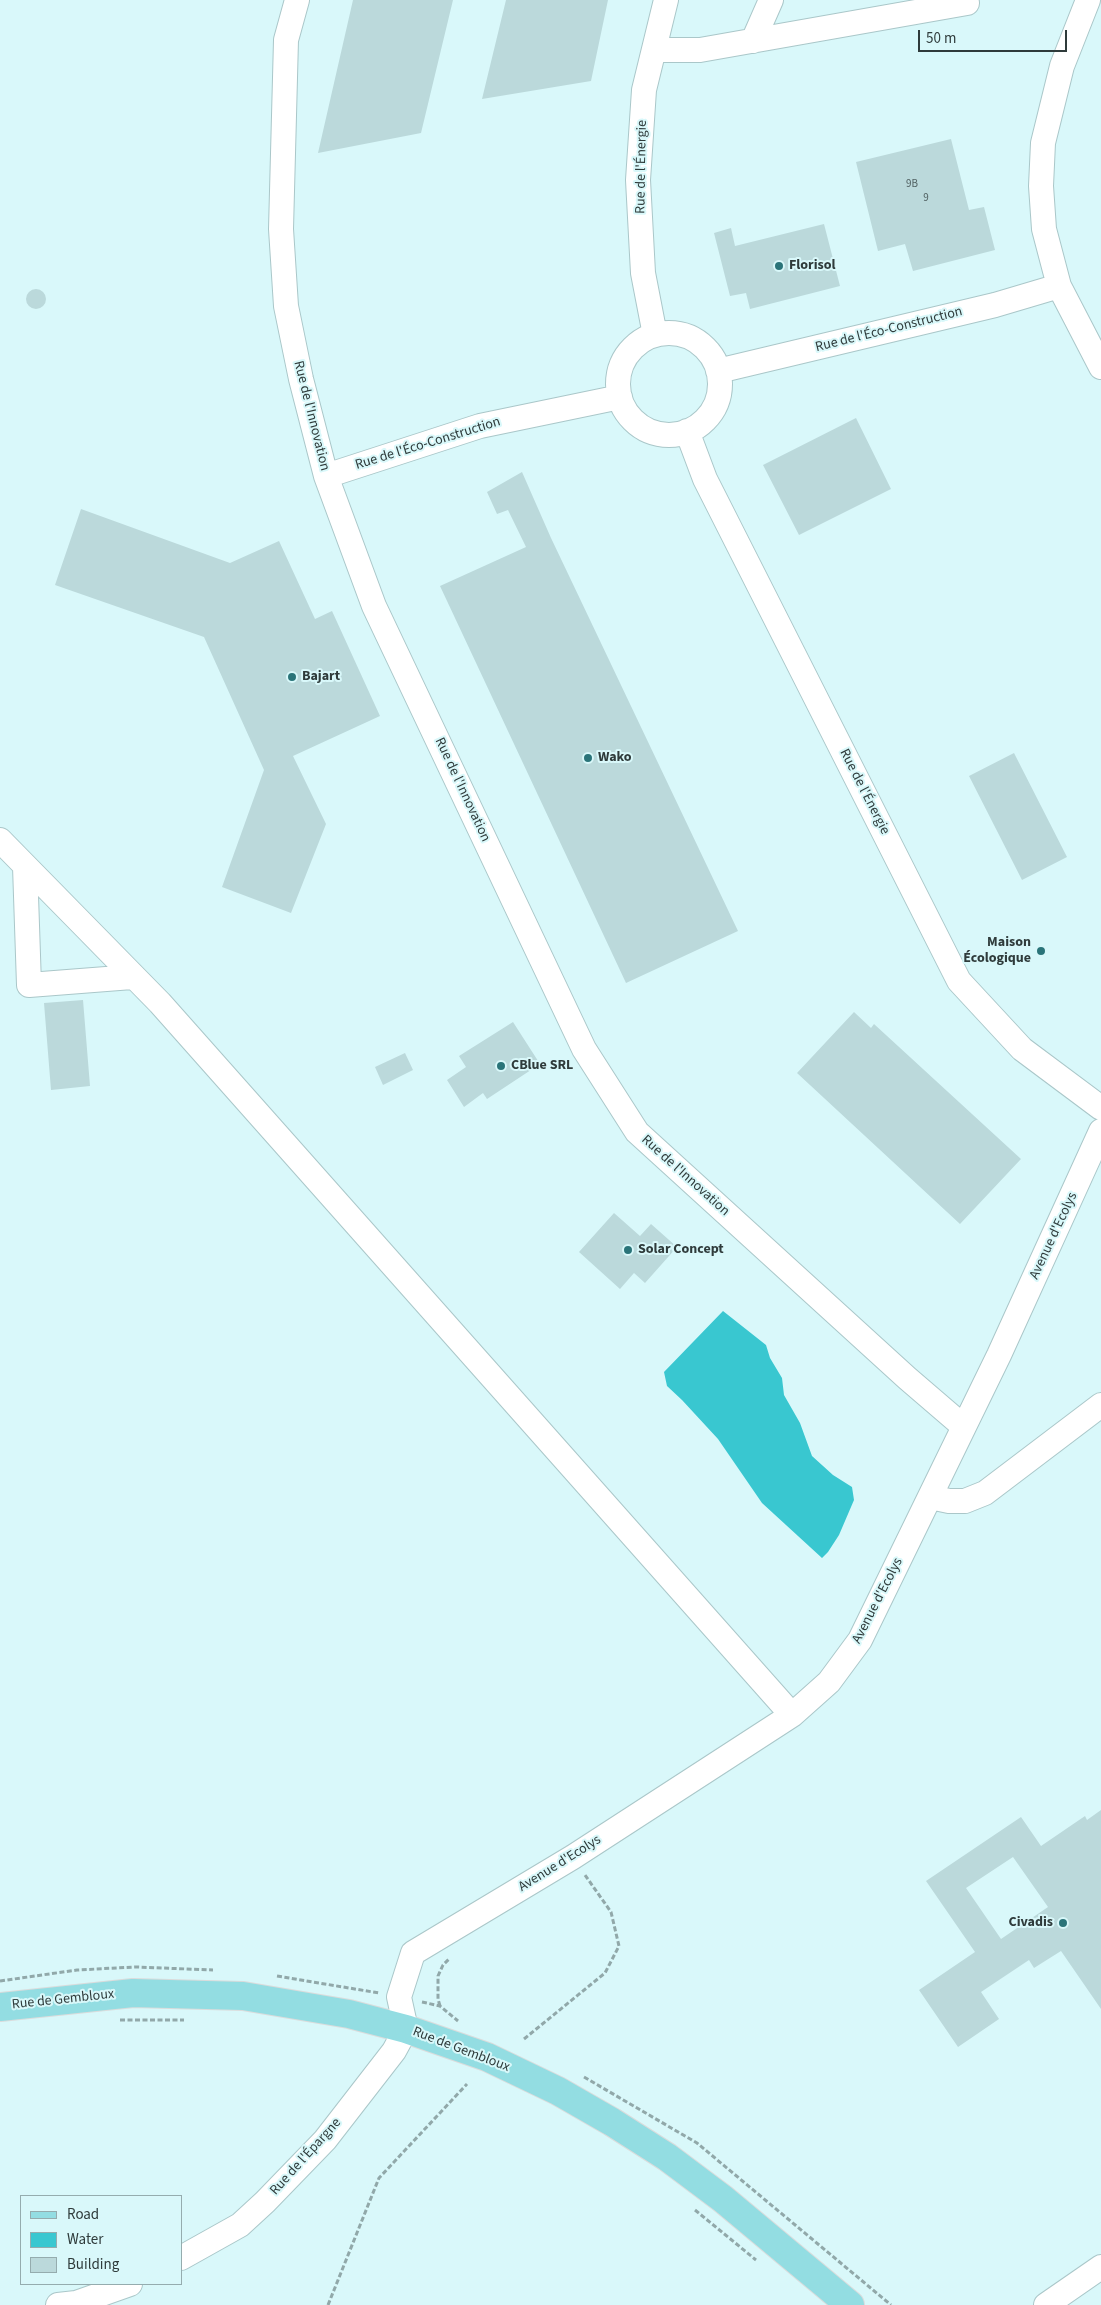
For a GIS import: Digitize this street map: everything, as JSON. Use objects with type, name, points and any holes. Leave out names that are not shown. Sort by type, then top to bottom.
[{"type":"main road","name":"Rue de Gembloux","points":[[0,2007],[132,1993],[243,1996],[349,2014],[406,2029],[487,2057],[558,2090],[667,2157],[722,2199],[850,2305]]},
{"type":"street","name":"Rue de l'Innovation","points":[[297,0],[286,40],[281,229],[286,306],[300,380],[326,476],[374,606],[584,1049],[637,1132],[907,1378],[964,1427]]},
{"type":"street","name":"Rue de l'Énergie","points":[[654,335],[643,273],[638,180],[644,90],[666,0]]},
{"type":"street","points":[[753,41],[771,0]]},
{"type":"street","points":[[1088,0],[1062,66],[1043,143],[1041,186],[1044,229],[1058,286],[1101,367]]},
{"type":"street","points":[[654,50],[700,50],[967,3]]},
{"type":"street","name":"Rue de l'Éco-Construction","points":[[718,371],[995,305],[1058,286]]},
{"type":"street","points":[[674,333],[692,338],[706,348],[718,371],[720,390],[714,408],[701,423],[687,431],[664,434],[644,428],[629,415],[620,397],[619,375],[627,355],[639,342],[654,335],[674,333]]},
{"type":"street","name":"Rue de l'Éco-Construction","points":[[326,476],[480,426],[620,397]]},
{"type":"street","name":"Rue de l'Énergie","points":[[687,431],[705,479],[959,981],[1022,1050],[1101,1108]]},
{"type":"street","points":[[0,840],[160,1003],[792,1715]]},
{"type":"street","points":[[25,866],[30,985],[132,976]]},
{"type":"street","name":"Avenue d'Ecolys","points":[[406,2029],[400,1997],[413,1953],[573,1857],[792,1715],[829,1682],[860,1640],[999,1356],[1101,1131]]},
{"type":"street","points":[[930,1497],[949,1501],[965,1501],[985,1493],[1101,1404]]},
{"type":"street","name":"Rue de l'Épargne","points":[[182,2257],[240,2225],[265,2202],[324,2140],[394,2051],[406,2029]]},
{"type":"street","points":[[1046,2305],[1101,2268]]},
{"type":"street","points":[[58,2305],[76,2303],[127,2285]]},
{"type":"path","points":[[524,2039],[605,1973],[619,1946],[610,1912],[573,1857]]},
{"type":"path","points":[[440,2006],[438,1999],[438,1976],[443,1965],[455,1954]]},
{"type":"path","points":[[115,2021],[134,2019],[192,2020]]},
{"type":"path","points":[[328,2305],[379,2178],[467,2084]]},
{"type":"path","points":[[691,2207],[758,2262]]},
{"type":"water","points":[[723,1311],[766,1345],[770,1358],[782,1378],[784,1395],[800,1423],[812,1456],[833,1475],[852,1487],[854,1500],[839,1535],[822,1558],[762,1503],[718,1439],[667,1386],[664,1372]]},
{"type":"building","points":[[353,0],[453,0],[421,133],[318,153]]},
{"type":"building","points":[[506,0],[608,0],[591,81],[482,99]]},
{"type":"building","points":[[951,139],[969,210],[984,207],[995,250],[913,271],[905,244],[878,251],[856,162]]},
{"type":"building","name":"Florisol","points":[[824,224],[840,286],[750,309],[746,293],[730,296],[714,233],[731,228],[735,246]]},
{"type":"building","points":[[36,289],[43,292],[46,299],[43,306],[36,309],[29,306],[26,299],[29,292]]},
{"type":"building","points":[[856,418],[891,489],[799,535],[763,465]]},
{"type":"building","name":"Wako","points":[[522,472],[551,538],[738,931],[626,983],[440,586],[526,547],[508,510],[497,514],[487,492]]},
{"type":"building","points":[[81,509],[230,563],[279,541],[315,619],[332,611],[380,716],[293,756],[326,824],[291,913],[222,887],[264,770],[204,637],[55,585]]},
{"type":"building","points":[[1014,753],[1067,857],[1022,880],[969,776]]},
{"type":"building","points":[[83,1000],[90,1086],[51,1090],[44,1003]]},
{"type":"building","points":[[854,1012],[871,1028],[874,1024],[1021,1159],[960,1224],[797,1073]]},
{"type":"building","name":"CBlue SRL","points":[[513,1022],[540,1064],[487,1099],[483,1093],[464,1107],[447,1080],[466,1067],[459,1056]]},
{"type":"building","points":[[405,1053],[413,1070],[383,1085],[375,1067]]},
{"type":"building","name":"Solar Concept","points":[[614,1213],[640,1236],[651,1224],[677,1247],[645,1283],[634,1273],[620,1289],[579,1252]]},
{"type":"building","name":"Civadis","points":[[1101,1810],[1101,2009],[1061,1951],[1034,1968],[1029,1960],[981,1992],[999,2019],[958,2047],[919,1990],[975,1952],[926,1881],[1021,1817],[1041,1846],[1085,1816],[1087,1820]],"holes":[[[1013,1857],[1048,1907],[1001,1939],[966,1888]]]},
{"type":"place","name":"Florisol","points":[[779,266]]},
{"type":"place","name":"Bajart","points":[[292,677]]},
{"type":"place","name":"Wako","points":[[588,758]]},
{"type":"place","name":"Maison Écologique","points":[[1041,951]]},
{"type":"place","name":"CBlue SRL","points":[[501,1066]]},
{"type":"place","name":"Solar Concept","points":[[628,1250]]},
{"type":"place","name":"Civadis","points":[[1063,1923]]}]
